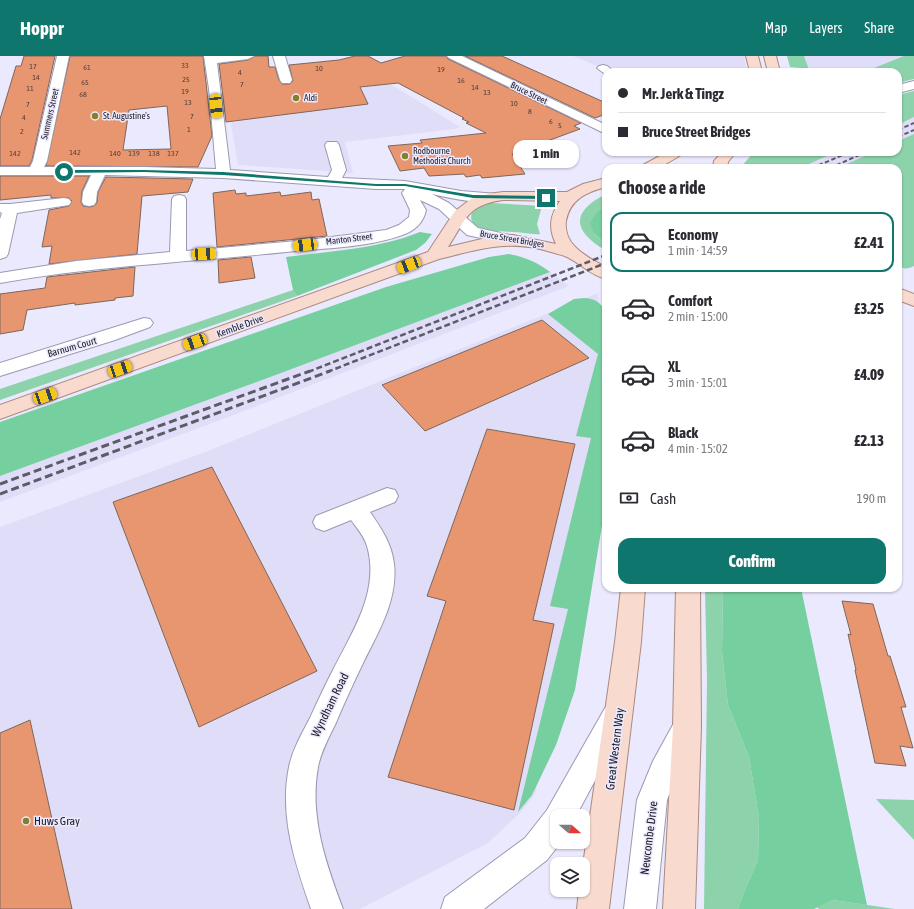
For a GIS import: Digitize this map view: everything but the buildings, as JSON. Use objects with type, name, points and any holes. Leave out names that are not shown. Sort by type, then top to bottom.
[{"type":"main road","points":[[752,56],[755,68]]},
{"type":"main road","points":[[770,56],[773,68]]},
{"type":"main road","points":[[655,164],[669,156]]},
{"type":"main road","points":[[434,255],[448,236],[456,218],[474,202],[492,197],[572,197],[602,184]]},
{"type":"main road","name":"Bruce Street Bridges","points":[[572,197],[561,211],[558,224],[561,238],[573,254],[588,265],[602,272]]},
{"type":"main road","name":"Bruce Street Bridges","points":[[512,240],[544,245],[573,254]]},
{"type":"main road","name":"Kemble Drive","points":[[0,412],[434,255],[486,243],[512,240]]},
{"type":"main road","points":[[902,295],[914,302]]},
{"type":"main road","name":"Great Western Way","points":[[593,909],[620,710],[628,642],[632,592]]},
{"type":"main road","points":[[679,909],[687,727],[688,592]]},
{"type":"street","name":"Summers Street","points":[[35,172],[40,161],[63,56]]},
{"type":"street","points":[[223,174],[215,89],[210,58],[248,56]]},
{"type":"street","points":[[279,56],[286,80]]},
{"type":"street","name":"Bruce Street","points":[[452,56],[602,128]]},
{"type":"street","points":[[902,88],[914,85]]},
{"type":"street","points":[[332,145],[339,170],[332,182]]},
{"type":"street","points":[[0,171],[100,171],[223,174],[376,185],[414,186],[461,196],[492,197]]},
{"type":"street","points":[[89,202],[90,192],[100,171]]},
{"type":"street","name":"Bruce Street Bridges","points":[[376,185],[425,196],[437,202],[473,232],[512,240]]},
{"type":"street","name":"Manton Street","points":[[0,278],[28,272],[94,264],[178,256],[250,252],[378,236],[407,228],[415,219],[418,210],[410,193]]},
{"type":"street","points":[[178,256],[179,199]]},
{"type":"street","points":[[0,254],[5,208],[64,202]]},
{"type":"street","name":"Barnum Court","points":[[0,370],[40,356],[112,336],[144,323]]},
{"type":"street","points":[[324,522],[387,496]]},
{"type":"street","name":"Wyndham Road","points":[[327,909],[309,859],[301,823],[299,797],[303,769],[311,745],[374,615],[382,588],[383,563],[379,548],[374,536],[356,509]]},
{"type":"street","points":[[564,809],[620,710]]},
{"type":"street","name":"Newcombe Drive","points":[[640,909],[652,800],[663,771],[687,727]]},
{"type":"street","points":[[457,909],[536,849],[550,832]]},
{"type":"shaded area","points":[[573,56],[744,56],[746,68],[602,68]]},
{"type":"shaded area","points":[[804,56],[904,56],[874,68],[808,68]]},
{"type":"shaded area","points":[[373,73],[460,127],[455,129],[345,142],[353,173],[238,165],[225,89]]},
{"type":"shaded area","points":[[914,117],[914,134],[902,139],[902,123]]},
{"type":"shaded area","points":[[827,156],[864,156],[847,164],[809,164]]},
{"type":"shaded area","points":[[550,272],[569,286],[215,422],[0,502],[0,476]]},
{"type":"shaded area","points":[[598,293],[602,351],[602,434],[562,689],[535,794],[522,811],[488,843],[360,909],[0,909],[0,527],[208,451]]},
{"type":"green space","points":[[787,56],[804,56],[808,68],[801,68],[790,67]]},
{"type":"green space","points":[[904,56],[914,56],[914,79],[902,82],[902,68],[874,68]]},
{"type":"green space","points":[[914,91],[914,117],[902,123],[902,94]]},
{"type":"green space","points":[[914,134],[914,266],[910,268],[902,268],[902,164],[847,164],[864,156],[902,156],[902,139]]},
{"type":"green space","points":[[750,156],[827,156],[809,164],[744,164]]},
{"type":"green space","points":[[602,196],[602,208],[597,212],[594,233],[602,241],[602,248],[587,236],[582,229],[580,222],[581,215],[594,201]]},
{"type":"green space","points":[[491,203],[542,206],[537,224],[540,234],[492,231],[478,227],[471,219],[472,212],[479,205]]},
{"type":"green space","points":[[602,208],[602,241],[594,233],[590,223],[597,212]]},
{"type":"green space","points":[[420,232],[432,234],[425,243],[416,250],[297,296],[293,290],[286,257],[371,246],[404,238]]},
{"type":"green space","points":[[509,254],[531,260],[550,272],[0,476],[0,422],[386,287],[489,257]]},
{"type":"green space","points":[[293,290],[297,296],[0,400],[0,389]]},
{"type":"green space","points":[[574,299],[591,299],[602,306],[602,525],[575,690],[556,745],[532,795],[518,812],[568,609],[550,606],[591,438],[576,436],[598,354],[548,314]]},
{"type":"green space","points":[[705,592],[723,592],[722,652],[728,705],[749,757],[759,818],[758,860],[738,909],[704,909],[707,680]]},
{"type":"green space","points":[[723,592],[802,592],[867,905],[833,900],[814,909],[738,909],[758,860],[759,818],[749,757],[728,705],[722,652]]},
{"type":"green space","points":[[876,799],[914,800],[914,840]]},
{"type":"green space","points":[[833,900],[895,909],[819,909],[817,907]]},
{"type":"railway","points":[[902,128],[914,123]]},
{"type":"railway","points":[[902,135],[914,130]]},
{"type":"railway","points":[[822,164],[840,156]]},
{"type":"railway","points":[[839,164],[857,156]]},
{"type":"railway","points":[[308,372],[602,257]]},
{"type":"railway","points":[[327,372],[602,265]]},
{"type":"railway","points":[[0,484],[310,371]]},
{"type":"railway","points":[[0,494],[330,371]]},
{"type":"place","name":"Aldi","points":[[296,98]]},
{"type":"place","name":"St. Augustine's","points":[[95,116]]},
{"type":"place","name":"Rodbourne Methodist Church","points":[[405,156]]},
{"type":"place","name":"Huws Gray","points":[[26,821]]},
{"type":"route","points":[[64,172],[198,172],[376,185],[397,184],[473,197],[514,196],[546,198]]}]
